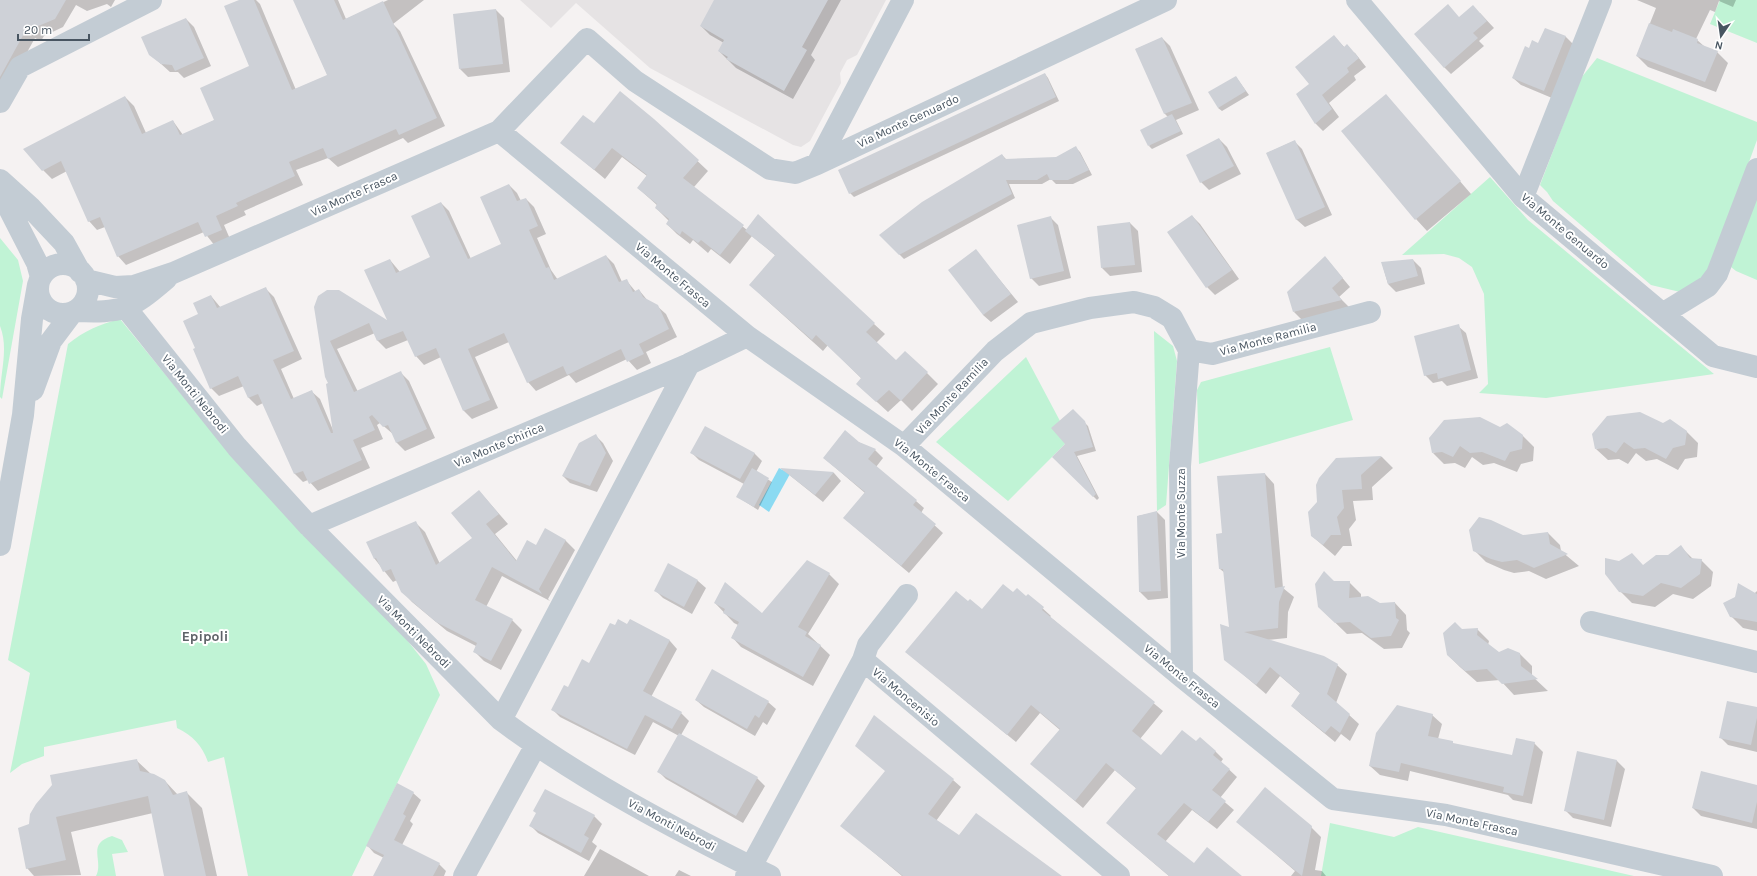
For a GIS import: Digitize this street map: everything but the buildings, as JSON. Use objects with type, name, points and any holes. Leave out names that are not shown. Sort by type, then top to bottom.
[{"type":"street","points":[[0,102],[20,67],[151,0]]},
{"type":"street","points":[[817,164],[903,0]]},
{"type":"street","name":"Via Monte Genuardo","points":[[499,131],[587,39],[635,81],[770,169],[795,173],[1166,0]]},
{"type":"street","points":[[1523,197],[1601,0]]},
{"type":"street","name":"Via Monte Genuardo","points":[[1365,4],[1523,197],[1664,313],[1713,356],[1757,367]]},
{"type":"street","name":"Via Monte Frasca","points":[[173,273],[499,131],[747,336],[904,446],[1182,677],[1333,799],[1446,815],[1712,876]]},
{"type":"street","points":[[1664,313],[1708,286],[1717,274],[1757,169]]},
{"type":"street","points":[[0,180],[31,208],[64,243],[83,276],[87,294],[80,307],[73,312],[51,341],[23,415]]},
{"type":"street","points":[[0,191],[38,263],[38,293],[44,306],[57,314],[73,312],[108,312],[126,308],[144,298],[173,273]]},
{"type":"street","points":[[0,546],[23,415],[32,319],[39,281],[52,267],[59,265],[74,267],[83,276],[115,287],[134,286],[173,273]]},
{"type":"street","name":"Via Monte Ramilia","points":[[904,446],[995,351],[1030,323],[1090,308],[1134,302],[1154,307],[1172,318],[1189,350],[1212,354],[1370,312]]},
{"type":"street","name":"Via Monti Nebrodi","points":[[126,308],[237,447],[308,526],[501,720],[536,746],[748,871],[770,876]]},
{"type":"street","name":"Via Monte Chirica","points":[[308,526],[689,364],[747,336]]},
{"type":"street","name":"Via Monte Suzza","points":[[1182,677],[1180,466],[1189,350]]},
{"type":"street","points":[[501,720],[689,364]]},
{"type":"street","points":[[863,660],[868,645],[908,595]]},
{"type":"street","points":[[1591,622],[1757,662]]},
{"type":"street","name":"Via Moncenisio","points":[[748,871],[863,660],[1119,876]]},
{"type":"street","points":[[464,876],[536,746]]},
{"type":"shaded area","points":[[520,0],[886,0],[857,55],[847,60],[840,73],[841,83],[810,141],[801,147],[793,145],[650,68],[576,3],[551,28]]},
{"type":"green space","points":[[1720,0],[1757,0],[1757,43],[1710,24]]},
{"type":"green space","points":[[1597,58],[1757,122],[1757,140],[1711,267],[1700,279],[1680,292],[1651,285],[1553,201],[1540,185],[1581,78]]},
{"type":"green space","points":[[1490,177],[1528,220],[1714,374],[1546,398],[1479,393],[1488,384],[1484,294],[1472,267],[1459,258],[1444,254],[1402,255]]},
{"type":"green space","points":[[1757,182],[1757,280],[1736,271],[1726,263]]},
{"type":"green space","points":[[0,238],[18,260],[23,281],[2,399],[0,397],[0,388],[4,343],[0,326]]},
{"type":"green space","points":[[120,319],[240,466],[403,635],[426,664],[440,695],[352,876],[248,876],[224,757],[208,762],[200,746],[188,734],[177,728],[176,720],[44,747],[44,756],[22,764],[10,773],[30,673],[8,660],[68,344],[92,328]]},
{"type":"green space","points":[[1154,331],[1173,346],[1177,361],[1166,505],[1157,511]]},
{"type":"green space","points":[[1330,347],[1353,420],[1199,464],[1197,390],[1201,382]]},
{"type":"green space","points":[[1026,357],[1060,421],[1065,444],[1008,501],[936,442]]},
{"type":"green space","points":[[1330,823],[1394,837],[1418,827],[1634,876],[1321,876]]},
{"type":"green space","points":[[112,836],[122,840],[128,852],[112,854],[116,876],[96,876],[98,870],[97,853],[100,843],[104,839]]},
{"type":"water","points":[[779,468],[790,474],[769,512],[759,505]]},
{"type":"district","name":"Epipoli","points":[[205,636]]}]
